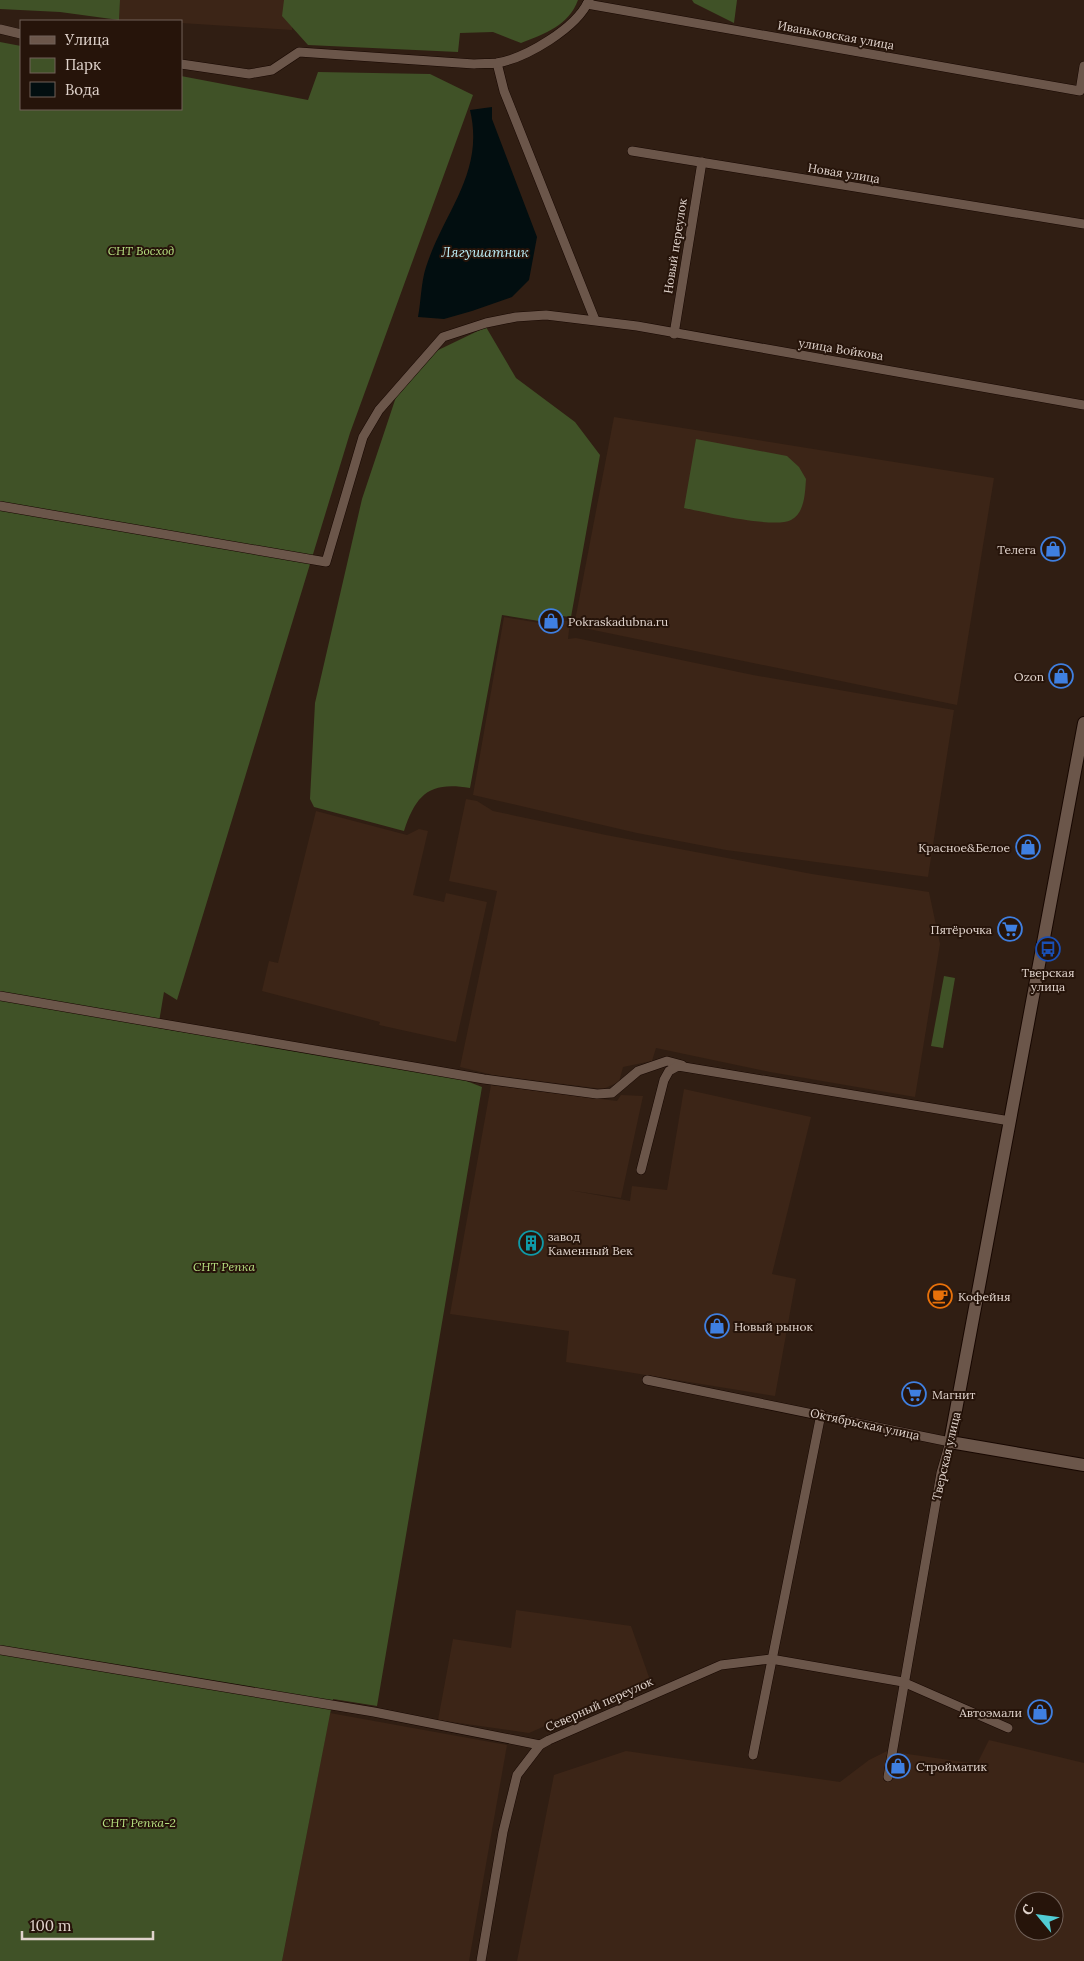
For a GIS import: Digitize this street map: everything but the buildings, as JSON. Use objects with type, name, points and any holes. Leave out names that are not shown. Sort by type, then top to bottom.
[{"type":"main road","name":"Тверская улица","points":[[950,1442],[1084,723]]},
{"type":"main road","name":"Октябрьская улица","points":[[950,1442],[1084,1465]]},
{"type":"street","points":[[182,64],[249,74],[272,70],[299,52],[474,64],[498,63],[528,53],[568,26],[591,1]]},
{"type":"street","name":"Иваньковская улица","points":[[591,1],[1080,91],[1084,66]]},
{"type":"street","points":[[0,29],[20,34]]},
{"type":"street","points":[[498,63],[504,91],[594,320]]},
{"type":"street","name":"Новая улица","points":[[632,151],[1084,224]]},
{"type":"street","name":"Новый переулок","points":[[674,334],[702,162]]},
{"type":"street","name":"улица Войкова","points":[[0,506],[326,562],[363,437],[379,410],[443,337],[516,317],[546,315],[594,320],[1020,392],[1084,405]]},
{"type":"street","points":[[0,996],[484,1079],[597,1094],[612,1093],[638,1071],[667,1061],[1010,1120]]},
{"type":"street","points":[[640,1170],[664,1080],[673,1068],[682,1065]]},
{"type":"street","name":"Октябрьская улица","points":[[647,1380],[950,1442]]},
{"type":"street","points":[[753,1755],[820,1414]]},
{"type":"street","name":"Тверская улица","points":[[888,1776],[941,1473],[950,1442]]},
{"type":"street","points":[[0,1650],[374,1712],[540,1746]]},
{"type":"street","name":"Северный переулок","points":[[481,1961],[503,1832],[517,1775],[540,1746],[721,1665],[771,1659],[903,1682],[1008,1728]]},
{"type":"shaded area","points":[[120,0],[294,0],[292,30],[182,23],[182,20],[119,20]]},
{"type":"shaded area","points":[[614,417],[994,478],[957,705],[574,626]]},
{"type":"shaded area","points":[[504,617],[546,624],[554,620],[570,621],[568,639],[576,638],[753,675],[954,710],[928,877],[726,850],[637,833],[473,795]]},
{"type":"shaded area","points":[[466,799],[477,801],[493,811],[606,835],[812,874],[929,892],[940,944],[915,1097],[770,1072],[656,1048],[652,1061],[623,1067],[619,1082],[603,1089],[493,1075],[460,1067],[497,891],[449,881]]},
{"type":"shaded area","points":[[316,811],[407,835],[419,829],[428,831],[413,895],[444,902],[446,893],[487,902],[456,1042],[379,1025],[380,1022],[262,991],[269,961],[278,963]]},
{"type":"shaded area","points":[[491,1085],[617,1101],[621,1095],[643,1096],[621,1198],[569,1190],[630,1201],[632,1186],[667,1190],[684,1089],[811,1117],[772,1274],[796,1279],[775,1396],[566,1362],[569,1331],[450,1314]]},
{"type":"shaded area","points":[[516,1610],[631,1626],[650,1680],[529,1733],[438,1720],[453,1639],[511,1648]]},
{"type":"shaded area","points":[[330,1713],[507,1745],[469,1961],[282,1961]]},
{"type":"shaded area","points":[[989,1740],[1084,1763],[1084,1961],[517,1961],[554,1775],[626,1751],[840,1782],[869,1760],[887,1751],[977,1764]]},
{"type":"green space","points":[[0,0],[120,0],[119,20],[60,12],[0,9]]},
{"type":"green space","points":[[284,0],[578,0],[569,16],[555,28],[539,36],[521,43],[493,32],[460,33],[458,52],[308,45],[282,16]]},
{"type":"green space","points":[[692,0],[737,0],[734,23],[694,3]]},
{"type":"green space","points":[[0,42],[20,46],[20,110],[182,110],[182,76],[308,100],[318,72],[430,74],[473,95],[350,433],[177,1000],[164,992],[158,1028],[451,1075],[482,1087],[377,1706],[333,1699],[282,1961],[0,1961]]},
{"type":"green space","points":[[486,327],[516,378],[575,422],[600,455],[571,617],[551,615],[539,621],[502,615],[470,788],[444,787],[426,793],[414,808],[404,831],[314,807],[310,799],[315,703],[362,499],[399,388],[430,354]]},
{"type":"green space","points":[[696,439],[787,456],[799,467],[806,479],[802,507],[796,517],[782,522],[755,521],[684,508]]},
{"type":"green space","points":[[944,976],[955,978],[943,1048],[931,1046]]},
{"type":"water","name":"Лягушатник","points":[[492,107],[492,119],[537,237],[529,280],[512,297],[472,311],[444,319],[418,317],[426,267],[467,173],[472,153],[473,133],[470,110]]},
{"type":"place","name":"Телега","points":[[1053,549]]},
{"type":"place","name":"Pokraskadubna.ru","points":[[551,621]]},
{"type":"place","name":"Ozon","points":[[1061,676]]},
{"type":"place","name":"Красное&Белое","points":[[1028,847]]},
{"type":"place","name":"Пятёрочка","points":[[1010,929]]},
{"type":"place","name":"Тверская улица","points":[[1048,949]]},
{"type":"place","name":"завод Каменный Век","points":[[531,1243]]},
{"type":"place","name":"Кофейня","points":[[940,1296]]},
{"type":"place","name":"Новый рынок","points":[[717,1326]]},
{"type":"place","name":"Магнит","points":[[914,1394]]},
{"type":"place","name":"Автоэмали","points":[[1040,1712]]},
{"type":"place","name":"Стройматик","points":[[898,1766]]},
{"type":"park label","name":"СНТ Восход","points":[[141,250]]},
{"type":"park label","name":"СНТ Репка","points":[[224,1266]]},
{"type":"park label","name":"СНТ Репка-2","points":[[139,1822]]}]
